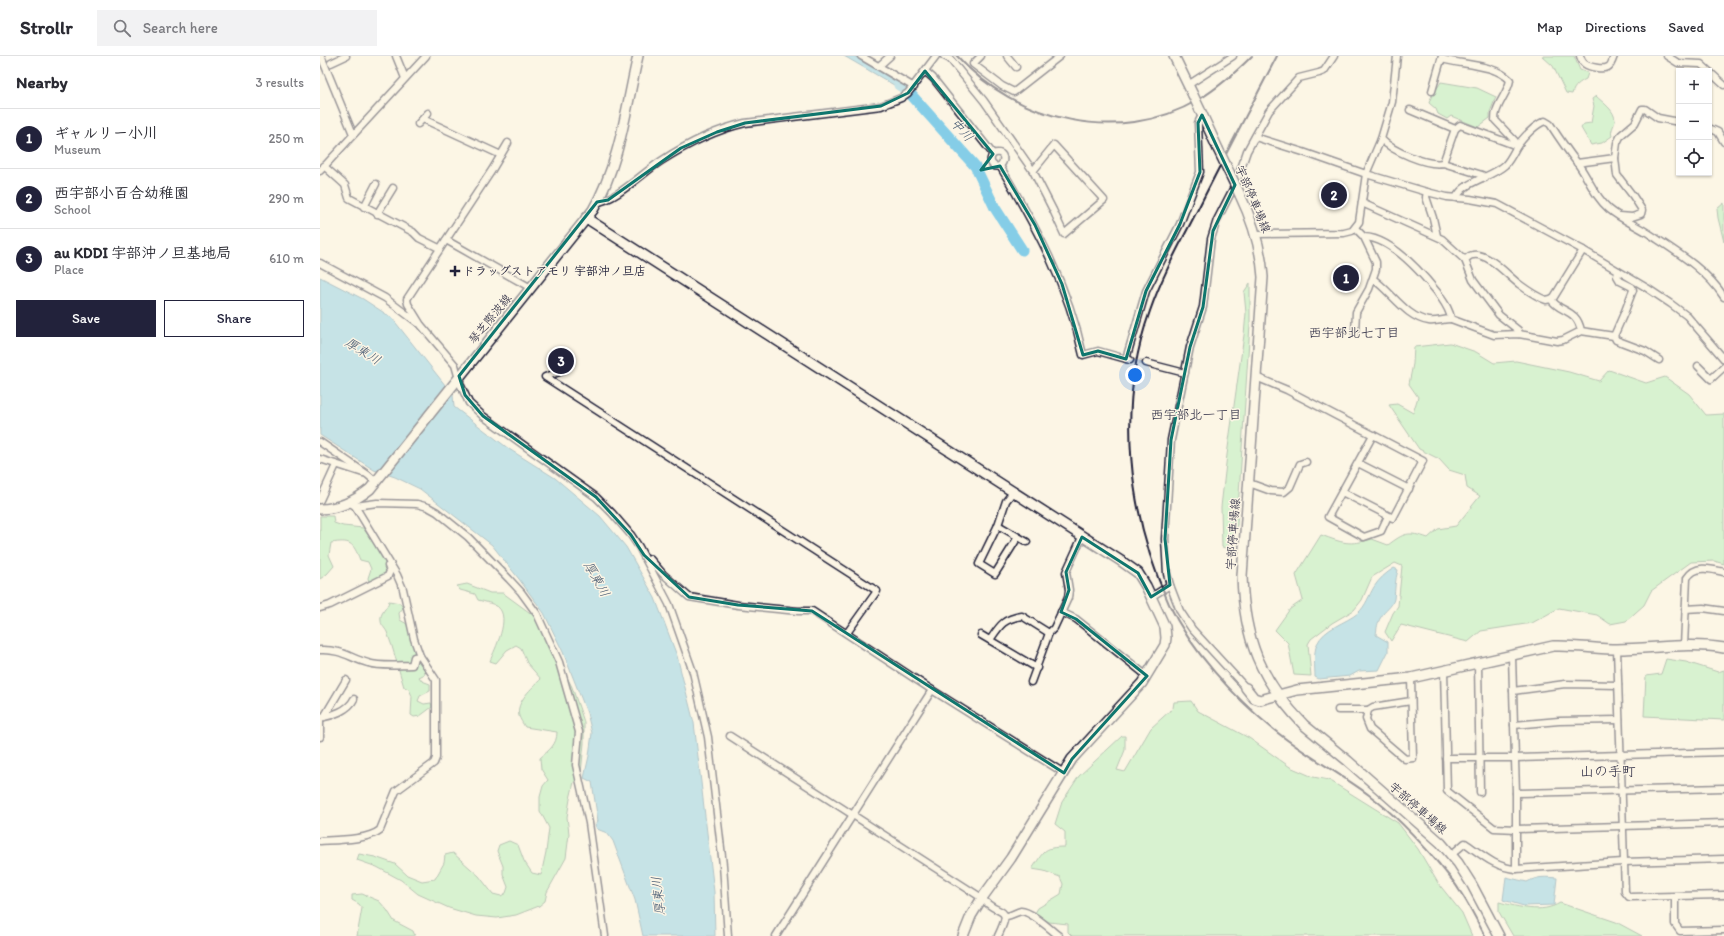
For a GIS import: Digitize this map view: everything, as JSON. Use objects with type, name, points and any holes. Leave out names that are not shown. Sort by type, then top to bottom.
[{"type":"street","points":[[321,56],[353,134]]},
{"type":"street","points":[[331,63],[346,56]]},
{"type":"street","points":[[396,56],[405,78]]},
{"type":"street","points":[[426,56],[322,168],[345,185],[349,198],[413,232],[419,238],[439,248]]},
{"type":"street","name":"琴芝際波線","points":[[320,509],[336,508],[353,504],[377,480],[586,218],[597,202],[616,157],[638,56]]},
{"type":"street","points":[[862,56],[914,87]]},
{"type":"street","points":[[878,66],[890,56]]},
{"type":"street","points":[[597,202],[608,200],[681,148],[730,127],[745,123],[881,106],[902,98],[914,87],[936,56]]},
{"type":"street","points":[[944,56],[950,59],[984,101],[1033,171],[1064,234],[1104,200],[1054,145],[1033,171]]},
{"type":"street","points":[[981,56],[973,64],[1002,86],[1014,92],[1060,56]]},
{"type":"street","points":[[1008,56],[1016,66]]},
{"type":"street","name":"宇部停車場線","points":[[1174,56],[1240,195],[1256,234],[1262,263],[1263,277],[1242,576],[1244,608],[1253,648],[1269,682],[1277,694],[1304,725],[1424,828],[1451,855],[1472,885],[1499,936]]},
{"type":"street","points":[[1188,85],[1233,56]]},
{"type":"street","points":[[1334,56],[1324,71],[1319,74],[1299,78],[1270,111],[1247,151],[1236,183],[1213,231],[1203,307],[1190,347],[1171,440],[1166,494],[1165,552],[1170,585],[1175,600],[1187,621],[1254,698],[1260,700],[1277,694],[1310,688],[1411,678],[1559,646],[1572,645],[1617,649],[1695,645],[1724,648]]},
{"type":"street","points":[[1256,234],[1344,233],[1355,228],[1359,222],[1366,174],[1380,139],[1394,92],[1397,56]]},
{"type":"street","points":[[1580,56],[1583,63],[1586,65],[1603,68],[1610,65],[1614,56]]},
{"type":"street","points":[[1667,56],[1678,63],[1701,64],[1723,81]]},
{"type":"street","points":[[1695,56],[1695,63]]},
{"type":"street","points":[[1432,91],[1442,57],[1457,64],[1488,68],[1504,74],[1510,80],[1509,87],[1497,111],[1495,120],[1515,141],[1517,146]]},
{"type":"street","points":[[926,71],[993,154],[990,157],[992,165],[996,167],[1000,166],[1035,225],[1062,284],[1076,324],[1083,355],[1098,351],[1128,359],[1146,291],[1180,224],[1200,172],[1198,123],[1201,113]]},
{"type":"street","points":[[1620,216],[1632,217],[1641,214],[1642,210],[1634,196],[1617,175],[1615,158],[1617,143],[1621,135],[1635,123],[1642,109],[1645,109],[1658,118],[1676,121]]},
{"type":"street","points":[[1410,110],[1455,129]]},
{"type":"street","points":[[418,124],[428,113]]},
{"type":"street","points":[[423,119],[501,155]]},
{"type":"street","points":[[1456,198],[1459,191],[1466,186],[1485,178],[1506,164],[1517,146],[1529,133],[1540,123],[1545,122],[1550,124],[1572,158],[1577,163],[1598,198],[1620,216],[1697,267],[1716,284],[1724,297]]},
{"type":"street","points":[[1443,163],[1455,129],[1460,125],[1517,146]]},
{"type":"street","points":[[1712,129],[1718,132],[1724,140]]},
{"type":"street","points":[[1254,137],[1366,174],[1427,192],[1447,197],[1497,204],[1583,250],[1647,288],[1687,316],[1724,359]]},
{"type":"street","points":[[1380,139],[1404,153],[1417,158],[1437,164],[1443,163],[1482,175],[1485,178]]},
{"type":"street","points":[[508,143],[407,299],[408,304],[421,325],[455,365],[461,386],[469,403],[483,416],[596,497],[631,535],[644,555],[669,604],[693,672],[708,738],[723,865],[728,936]]},
{"type":"street","points":[[1577,163],[1615,158]]},
{"type":"street","points":[[364,207],[376,184]]},
{"type":"street","points":[[378,214],[393,188]]},
{"type":"street","points":[[1427,192],[1426,197],[1437,236]]},
{"type":"street","points":[[1362,203],[1437,236],[1465,260],[1472,280],[1499,315],[1518,330],[1519,334]]},
{"type":"street","points":[[586,218],[1138,573],[1151,597],[1165,627],[1166,638],[1162,651],[1142,683],[1072,759],[1011,858],[982,898],[971,916],[963,936]]},
{"type":"street","points":[[1355,228],[1364,237],[1376,262],[1370,289],[1356,312],[1355,333]]},
{"type":"street","points":[[1364,237],[1371,237],[1387,245],[1417,268],[1450,311],[1451,319]]},
{"type":"street","points":[[446,240],[531,288]]},
{"type":"street","points":[[1552,299],[1564,283],[1583,250]]},
{"type":"street","points":[[1465,260],[1471,255],[1477,255],[1492,262],[1508,273],[1518,284],[1529,291],[1544,299],[1552,299]]},
{"type":"street","points":[[320,263],[385,298],[421,325]]},
{"type":"street","points":[[1614,336],[1633,290],[1632,287],[1620,281],[1617,276],[1618,271]]},
{"type":"street","points":[[1373,279],[1407,310],[1418,317],[1432,321],[1451,319],[1494,335],[1519,334],[1557,341],[1563,340],[1581,331],[1614,336],[1616,340],[1645,351],[1659,360]]},
{"type":"street","points":[[1552,299],[1554,303],[1574,315],[1581,331]]},
{"type":"street","points":[[1146,364],[1185,373]]},
{"type":"street","points":[[1698,366],[1711,379],[1724,367]]},
{"type":"street","points":[[562,371],[545,377],[878,591],[847,633]]},
{"type":"street","points":[[1256,378],[1287,390],[1424,461],[1393,518],[1342,492]]},
{"type":"street","points":[[1374,435],[1328,517],[1364,537],[1381,531],[1388,516]]},
{"type":"street","points":[[320,442],[377,480]]},
{"type":"street","points":[[320,459],[336,466],[368,475]]},
{"type":"street","points":[[1249,483],[1279,492],[1284,492],[1290,487],[1300,464],[1306,462]]},
{"type":"street","points":[[1358,463],[1409,489]]},
{"type":"street","points":[[320,500],[336,466]]},
{"type":"street","points":[[1013,492],[1006,501],[998,525],[979,564],[995,574],[1018,537]]},
{"type":"street","points":[[320,841],[346,839],[375,834],[380,830],[396,791],[434,763],[436,758],[436,680],[420,656],[414,639],[403,589],[389,562],[353,504],[377,502],[403,503],[428,507],[437,512],[468,537],[521,592],[537,614],[559,662],[579,732],[576,765],[589,823],[606,936]]},
{"type":"street","points":[[998,525],[1026,542]]},
{"type":"street","points":[[1031,682],[1049,634],[1054,628],[1068,598],[1069,590],[1066,572],[1082,537]]},
{"type":"street","points":[[644,555],[647,556],[663,574],[690,597],[738,605],[812,611],[932,690],[1064,773]]},
{"type":"street","points":[[320,608],[330,605],[388,576],[390,571],[388,565],[389,562]]},
{"type":"street","points":[[1684,646],[1687,578],[1691,571],[1705,569],[1724,572]]},
{"type":"street","points":[[1151,597],[1170,585]]},
{"type":"street","points":[[1685,609],[1704,608],[1724,611]]},
{"type":"street","points":[[1061,612],[1076,619],[1147,676]]},
{"type":"street","points":[[990,640],[1001,624],[1006,620],[1022,616],[1049,634]]},
{"type":"street","points":[[981,635],[1036,668]]},
{"type":"street","points":[[1617,649],[1625,892],[1629,897],[1724,895]]},
{"type":"street","points":[[320,650],[343,652],[375,664],[412,665],[414,657],[420,656]]},
{"type":"street","points":[[1512,656],[1517,829],[1516,869]]},
{"type":"street","points":[[1478,663],[1481,759],[1480,792]]},
{"type":"street","points":[[1444,670],[1447,791],[1494,828],[1517,829],[1724,823]]},
{"type":"street","points":[[1368,710],[1366,719],[1370,729],[1405,759],[1412,758],[1411,678]]},
{"type":"street","points":[[320,737],[322,718],[346,680]]},
{"type":"street","points":[[1513,691],[1565,684],[1618,685]]},
{"type":"street","points":[[776,936],[854,816],[932,690]]},
{"type":"street","points":[[322,718],[339,712],[354,699]]},
{"type":"street","points":[[1338,710],[1368,710],[1373,707],[1412,700]]},
{"type":"street","points":[[1514,725],[1559,721],[1619,720]]},
{"type":"street","points":[[730,736],[982,898],[986,903],[1006,916]]},
{"type":"street","points":[[1446,758],[1481,759],[1724,752]]},
{"type":"street","points":[[1516,793],[1724,788]]},
{"type":"street","points":[[1451,855],[1465,843],[1492,861],[1506,868],[1516,869],[1623,862],[1724,859]]},
{"type":"street","points":[[1675,897],[1675,924],[1680,931],[1724,930]]},
{"type":"street","points":[[1006,916],[1022,911],[1026,912],[1057,935]]},
{"type":"street","points":[[998,936],[1006,916]]},
{"type":"highlighted area","points":[[925,71],[993,154],[981,170],[1000,166],[1035,225],[1062,284],[1083,355],[1098,351],[1126,359],[1146,291],[1180,224],[1200,172],[1198,123],[1202,115],[1235,185],[1213,231],[1203,307],[1190,347],[1171,440],[1165,539],[1170,585],[1151,597],[1138,573],[1082,537],[1066,572],[1069,590],[1061,612],[1076,619],[1147,676],[1072,759],[1064,773],[812,611],[738,605],[689,597],[644,555],[631,535],[596,497],[483,416],[465,395],[459,376],[597,202],[608,200],[681,148],[717,132],[745,123],[881,106],[908,93]]},
{"type":"green space","points":[[1542,56],[1574,56],[1580,70],[1588,73],[1586,79],[1574,89],[1572,94],[1566,93],[1553,66]]},
{"type":"green space","points":[[1441,82],[1477,88],[1496,97],[1490,112],[1490,118],[1478,127],[1451,116],[1447,119],[1438,114],[1436,109],[1429,103]]},
{"type":"green space","points":[[1596,96],[1611,110],[1615,121],[1612,136],[1602,143],[1591,145],[1581,128],[1584,124],[1591,123],[1594,106],[1592,99]]},
{"type":"green space","points":[[1724,203],[1724,242],[1717,209]]},
{"type":"green space","points":[[1250,283],[1250,324],[1237,525],[1227,548],[1222,547],[1221,507],[1244,335],[1246,313],[1244,292]]},
{"type":"green space","points":[[1450,343],[1476,352],[1494,363],[1516,361],[1569,372],[1599,381],[1609,370],[1646,383],[1665,377],[1689,394],[1706,415],[1724,414],[1724,564],[1714,561],[1691,562],[1651,591],[1644,605],[1626,621],[1610,624],[1597,615],[1559,608],[1532,623],[1481,631],[1468,642],[1401,625],[1391,641],[1385,632],[1393,613],[1398,606],[1402,566],[1395,563],[1372,577],[1362,600],[1354,610],[1332,623],[1311,639],[1308,644],[1311,676],[1294,675],[1288,643],[1275,630],[1290,609],[1303,600],[1296,575],[1321,535],[1346,543],[1372,539],[1388,545],[1406,534],[1416,534],[1428,538],[1438,529],[1456,526],[1480,496],[1467,488],[1465,475],[1449,470],[1439,459],[1419,449],[1389,405],[1397,404],[1413,413],[1418,397],[1409,384],[1413,364],[1414,347]]},
{"type":"green space","points":[[320,516],[333,516],[334,523],[343,526],[363,528],[385,559],[388,569],[384,575],[369,582],[368,578],[371,569],[368,562],[360,560],[353,546],[347,542],[337,542],[331,543],[329,555],[334,566],[320,579]]},
{"type":"green space","points":[[467,584],[490,593],[503,593],[533,615],[572,687],[584,722],[584,743],[581,774],[574,782],[567,817],[569,834],[566,858],[547,892],[545,901],[539,906],[516,915],[497,918],[476,916],[449,908],[418,894],[401,880],[377,867],[357,860],[359,854],[375,857],[395,864],[407,875],[422,881],[435,879],[444,863],[445,855],[453,853],[479,876],[493,894],[501,896],[506,893],[508,887],[503,874],[503,866],[497,851],[499,845],[509,841],[518,845],[524,861],[532,873],[541,875],[549,828],[540,811],[540,797],[543,786],[548,780],[541,769],[540,758],[554,744],[557,737],[557,732],[525,727],[523,724],[518,711],[522,700],[541,679],[527,663],[521,648],[516,645],[507,650],[496,663],[490,661],[501,634],[503,618],[502,612],[498,607],[478,600],[475,594],[460,590],[457,586]]},
{"type":"green space","points":[[389,601],[400,603],[403,608],[399,613],[400,620],[407,624],[414,650],[424,666],[425,674],[419,677],[422,681],[430,684],[430,691],[420,696],[418,701],[424,704],[431,703],[432,707],[420,716],[414,717],[411,715],[412,696],[409,689],[404,687],[387,632],[381,622],[381,615]]},
{"type":"green space","points":[[1666,659],[1686,662],[1718,672],[1724,670],[1724,720],[1644,716],[1646,676],[1661,674]]},
{"type":"green space","points":[[1191,701],[1198,711],[1249,738],[1290,767],[1313,777],[1329,780],[1398,823],[1418,849],[1438,883],[1462,913],[1472,936],[1072,936],[1068,932],[1068,924],[1049,922],[1035,913],[1038,908],[1061,894],[1063,884],[1060,877],[1044,871],[1032,869],[1044,852],[1048,849],[1065,847],[1065,832],[1055,824],[1062,802],[1079,776],[1122,736],[1125,736],[1125,750],[1117,770],[1125,772],[1151,728],[1173,708],[1174,702]]},
{"type":"green space","points":[[362,894],[379,901],[394,921],[413,931],[415,936],[357,936],[362,908],[359,904],[352,900],[352,895]]},
{"type":"green space","points":[[1499,902],[1538,909],[1560,903],[1616,922],[1642,936],[1513,936],[1499,912]]},
{"type":"water","points":[[844,56],[854,56],[908,89],[906,92]]},
{"type":"water","name":"厚東川","points":[[320,277],[363,299],[392,318],[453,395],[454,407],[509,449],[555,478],[600,516],[626,547],[655,598],[677,656],[694,723],[714,892],[715,936],[643,936],[635,900],[613,841],[607,833],[597,829],[595,825],[598,821],[592,782],[584,778],[592,733],[587,713],[563,652],[544,613],[519,579],[492,545],[420,489],[395,477],[374,470],[320,435]]},
{"type":"water","points":[[1394,568],[1398,570],[1394,599],[1392,604],[1380,619],[1377,628],[1376,635],[1388,642],[1388,652],[1379,670],[1359,671],[1350,676],[1319,679],[1315,677],[1315,652],[1320,638],[1358,613],[1378,581]]},
{"type":"water","points":[[1506,877],[1527,882],[1538,878],[1557,878],[1554,905],[1524,906],[1503,900]]},
{"type":"waterway","name":"中川","points":[[899,85],[906,89],[975,166],[995,208],[1022,250]]},
{"type":"tunnel","points":[[1130,360],[1146,363]]},
{"type":"railway","points":[[957,56],[981,78],[1008,97],[1038,111],[1070,120],[1103,123],[1136,122],[1168,114],[1198,100],[1226,80],[1252,56]]},
{"type":"railway","points":[[1277,56],[1166,273],[1150,311],[1139,347],[1133,384],[1130,422],[1131,459],[1136,497],[1144,534],[1155,569],[1169,604],[1178,622],[1201,656],[1243,703],[1273,729],[1296,747],[1369,795],[1398,819],[1455,883],[1470,907],[1485,936]]},
{"type":"place","name":"西宇部小百合幼稚園","points":[[1334,195]]},
{"type":"place","name":"ドラッグストアモリ 宇部沖ノ旦店","points":[[455,271]]},
{"type":"place","name":"ギャルリー小川","points":[[1346,278]]},
{"type":"place","name":"au KDDI 宇部沖ノ旦基地局","points":[[561,361]]},
{"type":"district","name":"西宇部北七丁目","points":[[1354,332]]},
{"type":"district","name":"西宇部北一丁目","points":[[1196,414]]},
{"type":"district","name":"山の手町","points":[[1608,771]]}]
